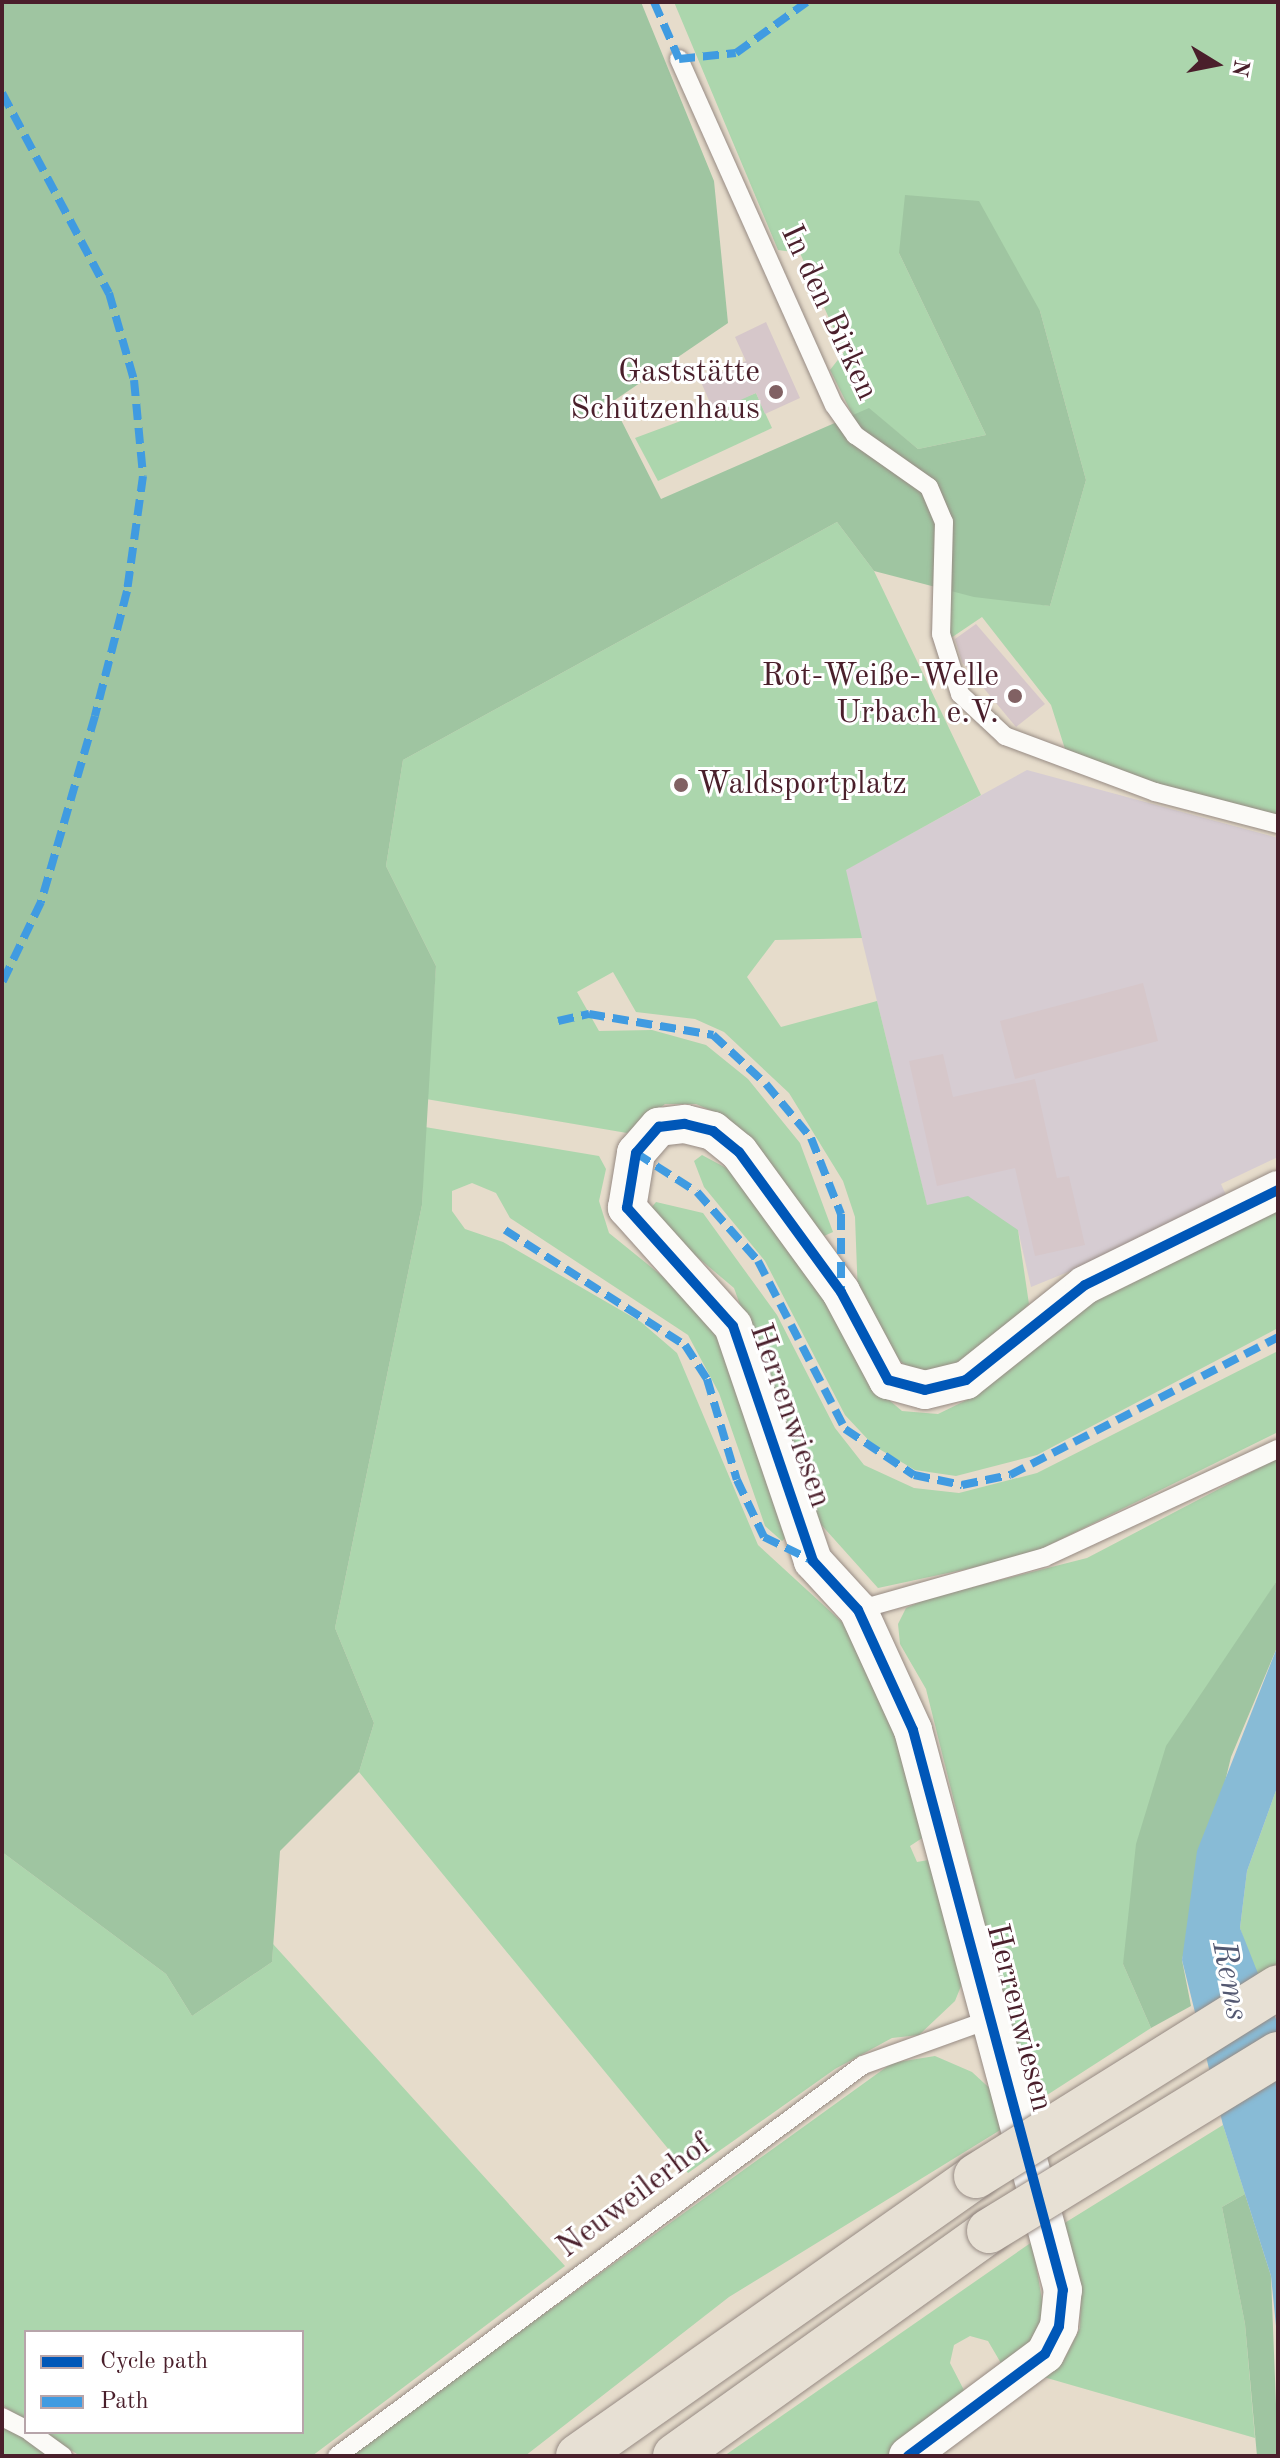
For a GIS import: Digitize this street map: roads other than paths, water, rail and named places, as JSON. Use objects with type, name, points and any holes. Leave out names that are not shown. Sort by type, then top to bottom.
[{"type":"highway","points":[[578,2456],[976,2176],[1278,1987]]},
{"type":"highway","points":[[675,2456],[989,2231],[1278,2054]]},
{"type":"street","name":"Herrenwiesen","points":[[908,2456],[1045,2354],[1059,2326],[1063,2290],[988,2020],[966,1912],[913,1730],[858,1610],[813,1561],[733,1326],[627,1208],[636,1153],[659,1127],[713,1131],[739,1152],[841,1292],[888,1380],[925,1390],[966,1380],[1085,1285],[1278,1190]]},
{"type":"lane","name":"In den Birken","points":[[679,59],[834,405],[855,435],[929,487],[944,522],[941,634],[960,694],[1005,736],[1155,792],[1278,824]]},
{"type":"lane","points":[[858,1610],[1045,1557],[1278,1449]]},
{"type":"lane","name":"Neuweilerhof","points":[[337,2456],[863,2065],[988,2020]]},
{"type":"lane","points":[[2,2417],[24,2429]]},
{"type":"lane","points":[[32,2434],[63,2456]]},
{"type":"water","name":"Rems","points":[[1278,1645],[1278,1785],[1247,1871],[1240,1928],[1278,2024],[1278,2346],[1271,2276],[1223,2125],[1182,1960],[1197,1851]]},
{"type":"place","name":"Gaststätte Schützenhaus","points":[[776,392]]},
{"type":"place","name":"Rot-Weiße-Welle Urbach e.V.","points":[[1015,696]]},
{"type":"place","name":"Waldsportplatz","points":[[681,785]]}]
